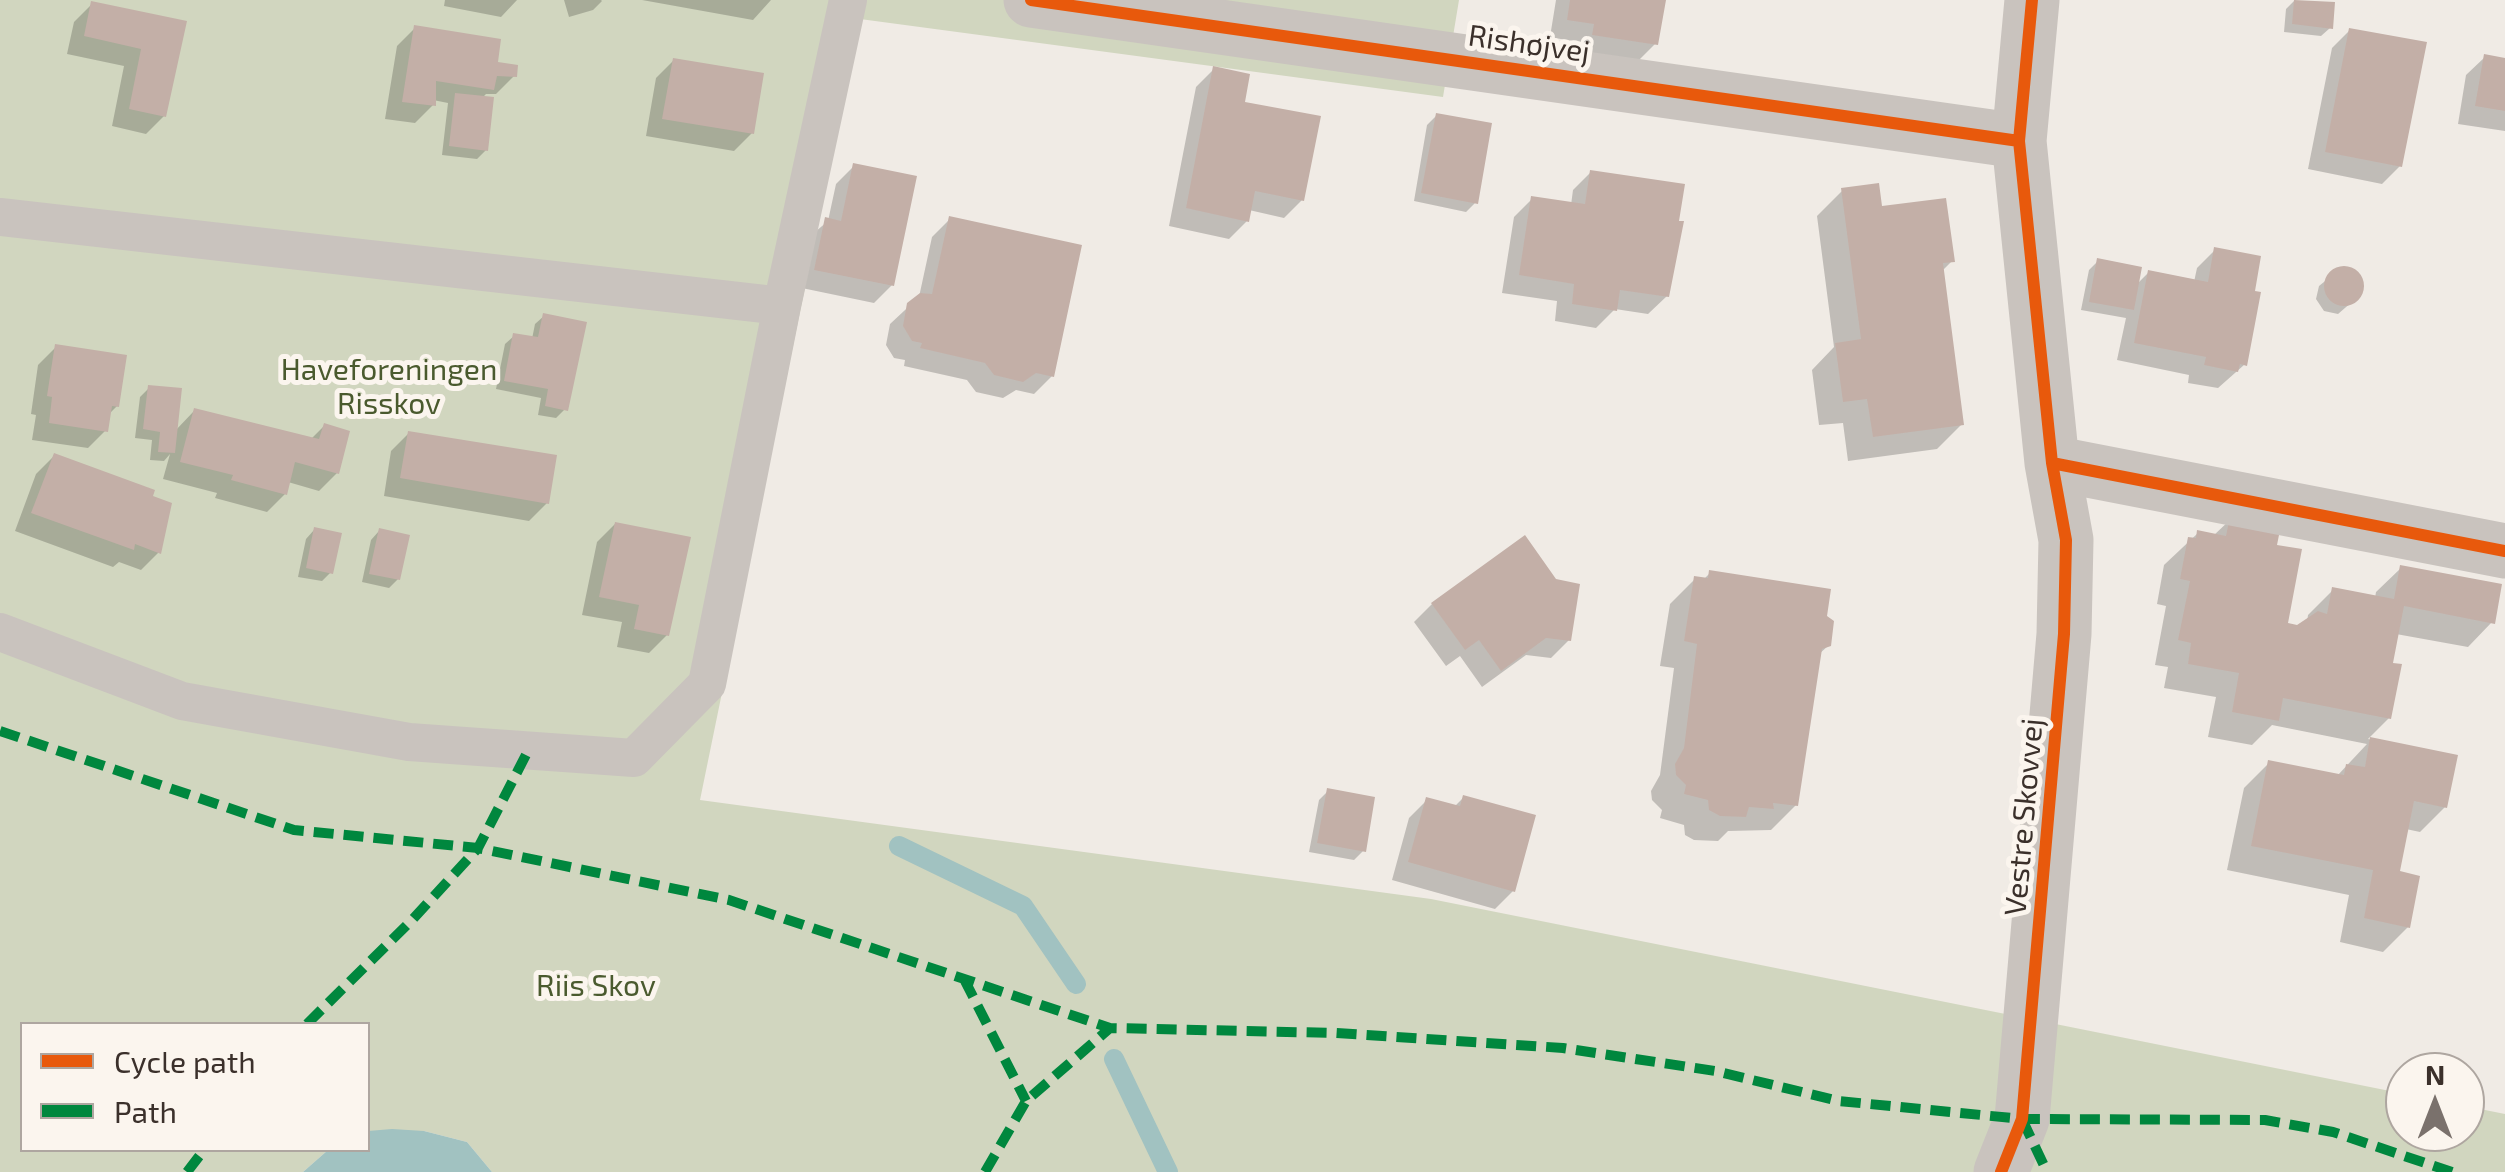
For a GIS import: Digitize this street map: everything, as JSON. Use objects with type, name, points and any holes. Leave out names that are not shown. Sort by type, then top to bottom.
[{"type":"street","name":"Rishøjvej","points":[[1031,0],[2019,141]]},
{"type":"street","name":"Vestre Skovvej","points":[[2002,1172],[2022,1119],[2064,634],[2066,540],[2052,463],[2019,141],[2032,0]]},
{"type":"street","points":[[2052,463],[2505,552]]},
{"type":"lane","points":[[0,632],[182,701],[409,742],[634,758],[708,684],[782,306],[848,0]]},
{"type":"lane","points":[[0,216],[782,306]]},
{"type":"green space","points":[[0,0],[1459,0],[1443,97],[860,19],[700,800],[1431,899],[2385,1090],[2385,1152],[2485,1152],[2485,1110],[2505,1114],[2505,1172],[492,1172],[467,1142],[424,1131],[370,1131],[370,1022],[20,1022],[20,1152],[326,1152],[303,1172],[0,1172]]},
{"type":"water","points":[[370,1131],[424,1131],[467,1142],[492,1172],[303,1172],[326,1152],[370,1152]]},
{"type":"building","points":[[1570,0],[1666,0],[1658,45],[1592,35],[1594,24],[1567,20]]},
{"type":"building","points":[[2294,0],[2335,2],[2333,29],[2292,24]]},
{"type":"building","points":[[91,1],[187,21],[166,117],[129,109],[141,49],[84,36]]},
{"type":"building","points":[[414,25],[501,39],[498,62],[518,65],[517,77],[497,76],[494,90],[436,81],[436,106],[402,102]]},
{"type":"building","points":[[2349,28],[2427,42],[2402,167],[2325,152]]},
{"type":"building","points":[[2484,54],[2505,58],[2505,111],[2475,106]]},
{"type":"building","points":[[673,58],[764,73],[754,134],[662,119]]},
{"type":"building","points":[[1213,66],[1250,74],[1245,102],[1321,116],[1304,201],[1255,191],[1249,222],[1186,208]]},
{"type":"building","points":[[455,93],[494,97],[488,151],[449,146]]},
{"type":"building","points":[[1436,113],[1492,123],[1478,204],[1421,193]]},
{"type":"building","points":[[853,163],[917,176],[894,286],[814,270],[825,217],[841,221]]},
{"type":"building","points":[[1590,170],[1685,184],[1679,221],[1684,221],[1669,297],[1620,290],[1617,311],[1572,304],[1574,284],[1519,275],[1531,196],[1585,204]]},
{"type":"building","points":[[1879,183],[1882,206],[1946,198],[1955,262],[1943,263],[1964,425],[1873,437],[1867,399],[1843,402],[1835,343],[1861,339],[1841,188]]},
{"type":"building","points":[[949,216],[1082,245],[1054,377],[1036,373],[1023,382],[994,375],[985,363],[920,348],[922,343],[912,341],[903,326],[907,303],[920,293],[932,294]]},
{"type":"building","points":[[2214,247],[2261,256],[2255,291],[2261,292],[2247,366],[2240,364],[2238,372],[2204,365],[2206,357],[2134,343],[2148,270],[2208,282]]},
{"type":"building","points":[[2097,258],[2142,267],[2134,310],[2089,302]]},
{"type":"building","points":[[2344,266],[2358,272],[2364,286],[2358,300],[2344,306],[2330,300],[2324,286],[2330,272]]},
{"type":"building","points":[[543,313],[587,322],[568,411],[545,406],[548,389],[504,381],[513,333],[538,337]]},
{"type":"building","points":[[55,344],[127,355],[119,407],[112,406],[108,432],[49,423],[52,397],[47,396]]},
{"type":"building","points":[[148,385],[182,388],[175,453],[158,452],[160,432],[143,429]]},
{"type":"building","points":[[194,408],[319,439],[324,423],[350,431],[339,474],[295,462],[287,495],[231,480],[233,475],[180,462]]},
{"type":"building","points":[[408,431],[557,455],[549,504],[400,478]]},
{"type":"building","points":[[54,453],[155,490],[153,496],[172,503],[161,554],[135,544],[134,550],[31,513]]},
{"type":"building","points":[[2230,516],[2281,525],[2277,545],[2302,549],[2288,623],[2297,625],[2318,611],[2327,614],[2332,587],[2394,599],[2400,565],[2502,584],[2495,624],[2404,606],[2393,663],[2402,664],[2391,719],[2283,698],[2279,721],[2232,712],[2239,673],[2188,664],[2191,643],[2178,640],[2190,581],[2180,579],[2188,537],[2196,538],[2197,530],[2226,536]]},
{"type":"building","points":[[615,522],[691,537],[669,636],[634,629],[639,605],[599,597]]},
{"type":"building","points":[[314,527],[342,533],[333,574],[306,568]]},
{"type":"building","points":[[379,528],[410,535],[400,580],[369,574]]},
{"type":"building","points":[[1525,535],[1556,579],[1580,584],[1571,641],[1546,638],[1501,671],[1479,640],[1465,650],[1431,603]]},
{"type":"building","points":[[1709,570],[1831,589],[1827,616],[1834,621],[1831,646],[1822,649],[1798,806],[1773,803],[1774,809],[1749,807],[1746,817],[1720,816],[1709,810],[1708,800],[1684,794],[1686,785],[1676,775],[1675,764],[1684,748],[1697,644],[1684,641],[1694,576],[1708,578]]},
{"type":"building","points":[[2370,737],[2458,755],[2447,808],[2414,801],[2400,871],[2420,876],[2410,928],[2364,918],[2373,870],[2251,846],[2268,760],[2344,775],[2346,764],[2365,767]]},
{"type":"building","points":[[1327,788],[1375,797],[1366,852],[1317,843]]},
{"type":"building","points":[[1463,795],[1536,815],[1515,892],[1408,862],[1426,797],[1460,806]]},
{"type":"waterway","points":[[899,846],[1023,906],[1076,984]]},
{"type":"waterway","points":[[1114,1059],[1168,1172]]},
{"type":"marked path","points":[[0,731],[294,830],[478,848],[729,900],[1110,1028],[1336,1033],[1563,1048],[1715,1071],[1839,1101],[2022,1119],[2265,1120],[2333,1132],[2452,1172]]},
{"type":"marked path","points":[[309,1022],[478,848],[529,749]]},
{"type":"marked path","points":[[964,979],[1026,1101]]},
{"type":"marked path","points":[[985,1172],[1026,1101],[1110,1028]]},
{"type":"marked path","points":[[2022,1119],[2047,1172]]},
{"type":"marked path","points":[[187,1172],[202,1152]]},
{"type":"cycle path","points":[[1031,0],[2019,141]]},
{"type":"cycle path","points":[[2001,1172],[2022,1119],[2064,634],[2066,540],[2052,463],[2019,141],[2032,0]]},
{"type":"cycle path","points":[[2052,463],[2505,551]]},
{"type":"park label","name":"Haveforeningen Risskov","points":[[389,387]]},
{"type":"park label","name":"Riis Skov","points":[[596,986]]}]
